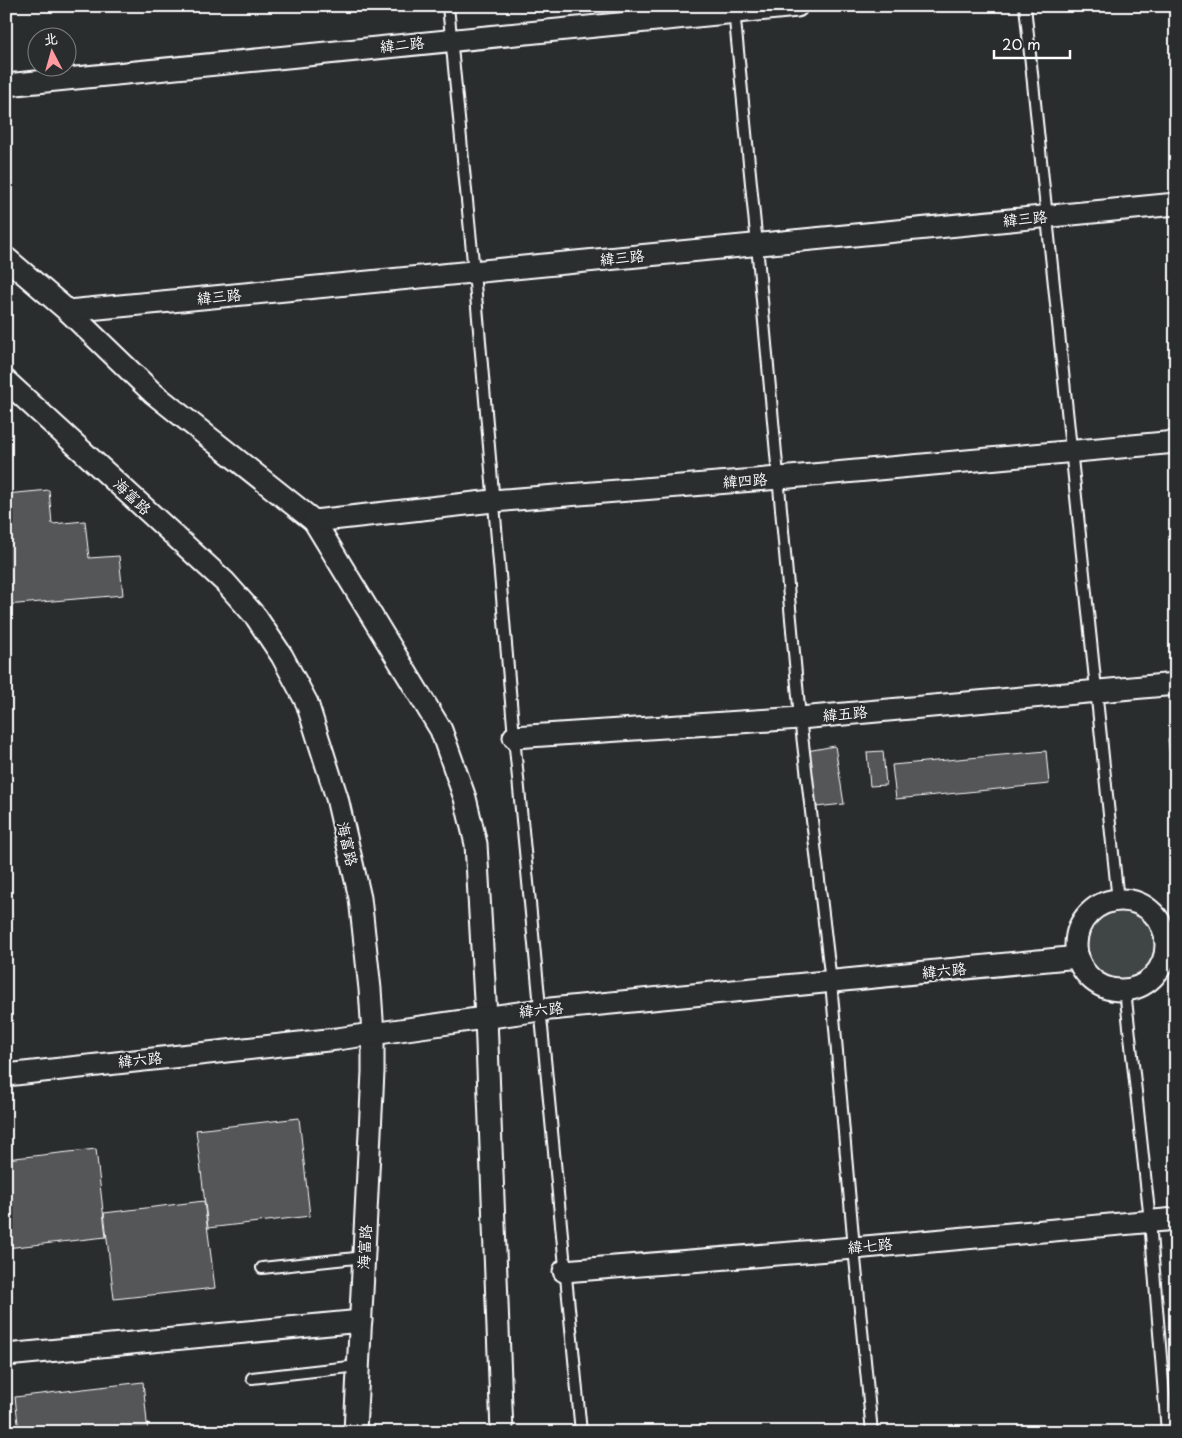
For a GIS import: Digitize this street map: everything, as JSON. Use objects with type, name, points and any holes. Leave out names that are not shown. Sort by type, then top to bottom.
[{"type":"street","name":"緯二路","points":[[7,80],[452,40],[734,9],[797,6]]},
{"type":"street","name":"緯三路","points":[[68,312],[1176,204]]},
{"type":"street","points":[[6,258],[68,312],[153,393],[314,521],[441,730],[465,798],[476,844],[486,1017],[502,1432]]},
{"type":"street","name":"海富路","points":[[6,381],[224,582],[256,617],[282,656],[307,703],[337,798],[360,898],[373,1034],[365,1257],[355,1432]]},
{"type":"street","name":"緯四路","points":[[314,521],[493,501],[779,478],[1176,442]]},
{"type":"street","name":"緯五路","points":[[514,737],[800,718],[1176,684]]},
{"type":"street","points":[[1118,901],[1138,904],[1155,916],[1163,928],[1171,949],[1152,978],[1143,985],[1125,990],[1104,986],[1092,979],[1084,971],[1078,957],[1077,940],[1081,925],[1087,916],[1098,907],[1118,901]]},
{"type":"street","name":"緯六路","points":[[6,1075],[373,1034],[540,1010],[1078,957]]},
{"type":"street","name":"緯七路","points":[[564,1271],[854,1248],[1176,1219]]},
{"type":"street","points":[[6,1356],[361,1321]]},
{"type":"lane","points":[[448,6],[474,272],[514,737],[581,1432]]},
{"type":"lane","points":[[1025,6],[1118,901]]},
{"type":"lane","points":[[734,9],[800,718],[831,982],[872,1432]]},
{"type":"lane","points":[[1125,990],[1150,1221],[1167,1432]]},
{"type":"lane","points":[[262,1268],[365,1257]]},
{"type":"lane","points":[[252,1378],[358,1366]]},
{"type":"shaded area","points":[[1123,907],[1138,910],[1150,919],[1159,931],[1162,946],[1159,961],[1150,973],[1138,982],[1123,985],[1108,982],[1096,973],[1087,961],[1084,946],[1087,931],[1096,919],[1108,910]]},
{"type":"building","points":[[49,490],[52,524],[85,521],[89,558],[119,556],[123,595],[6,605],[6,494]]},
{"type":"building","points":[[1168,739],[1176,739],[1176,766],[1171,767]]},
{"type":"building","points":[[835,746],[844,804],[816,807],[807,751]]},
{"type":"building","points":[[883,751],[886,785],[870,786],[867,752]]},
{"type":"building","points":[[1046,751],[1049,784],[896,799],[892,765]]},
{"type":"building","points":[[299,1118],[310,1216],[208,1228],[196,1130]]},
{"type":"building","points":[[96,1149],[106,1237],[6,1248],[6,1159]]},
{"type":"building","points":[[204,1201],[215,1288],[114,1299],[104,1213]]},
{"type":"building","points":[[143,1382],[148,1432],[19,1432],[15,1397]]}]
